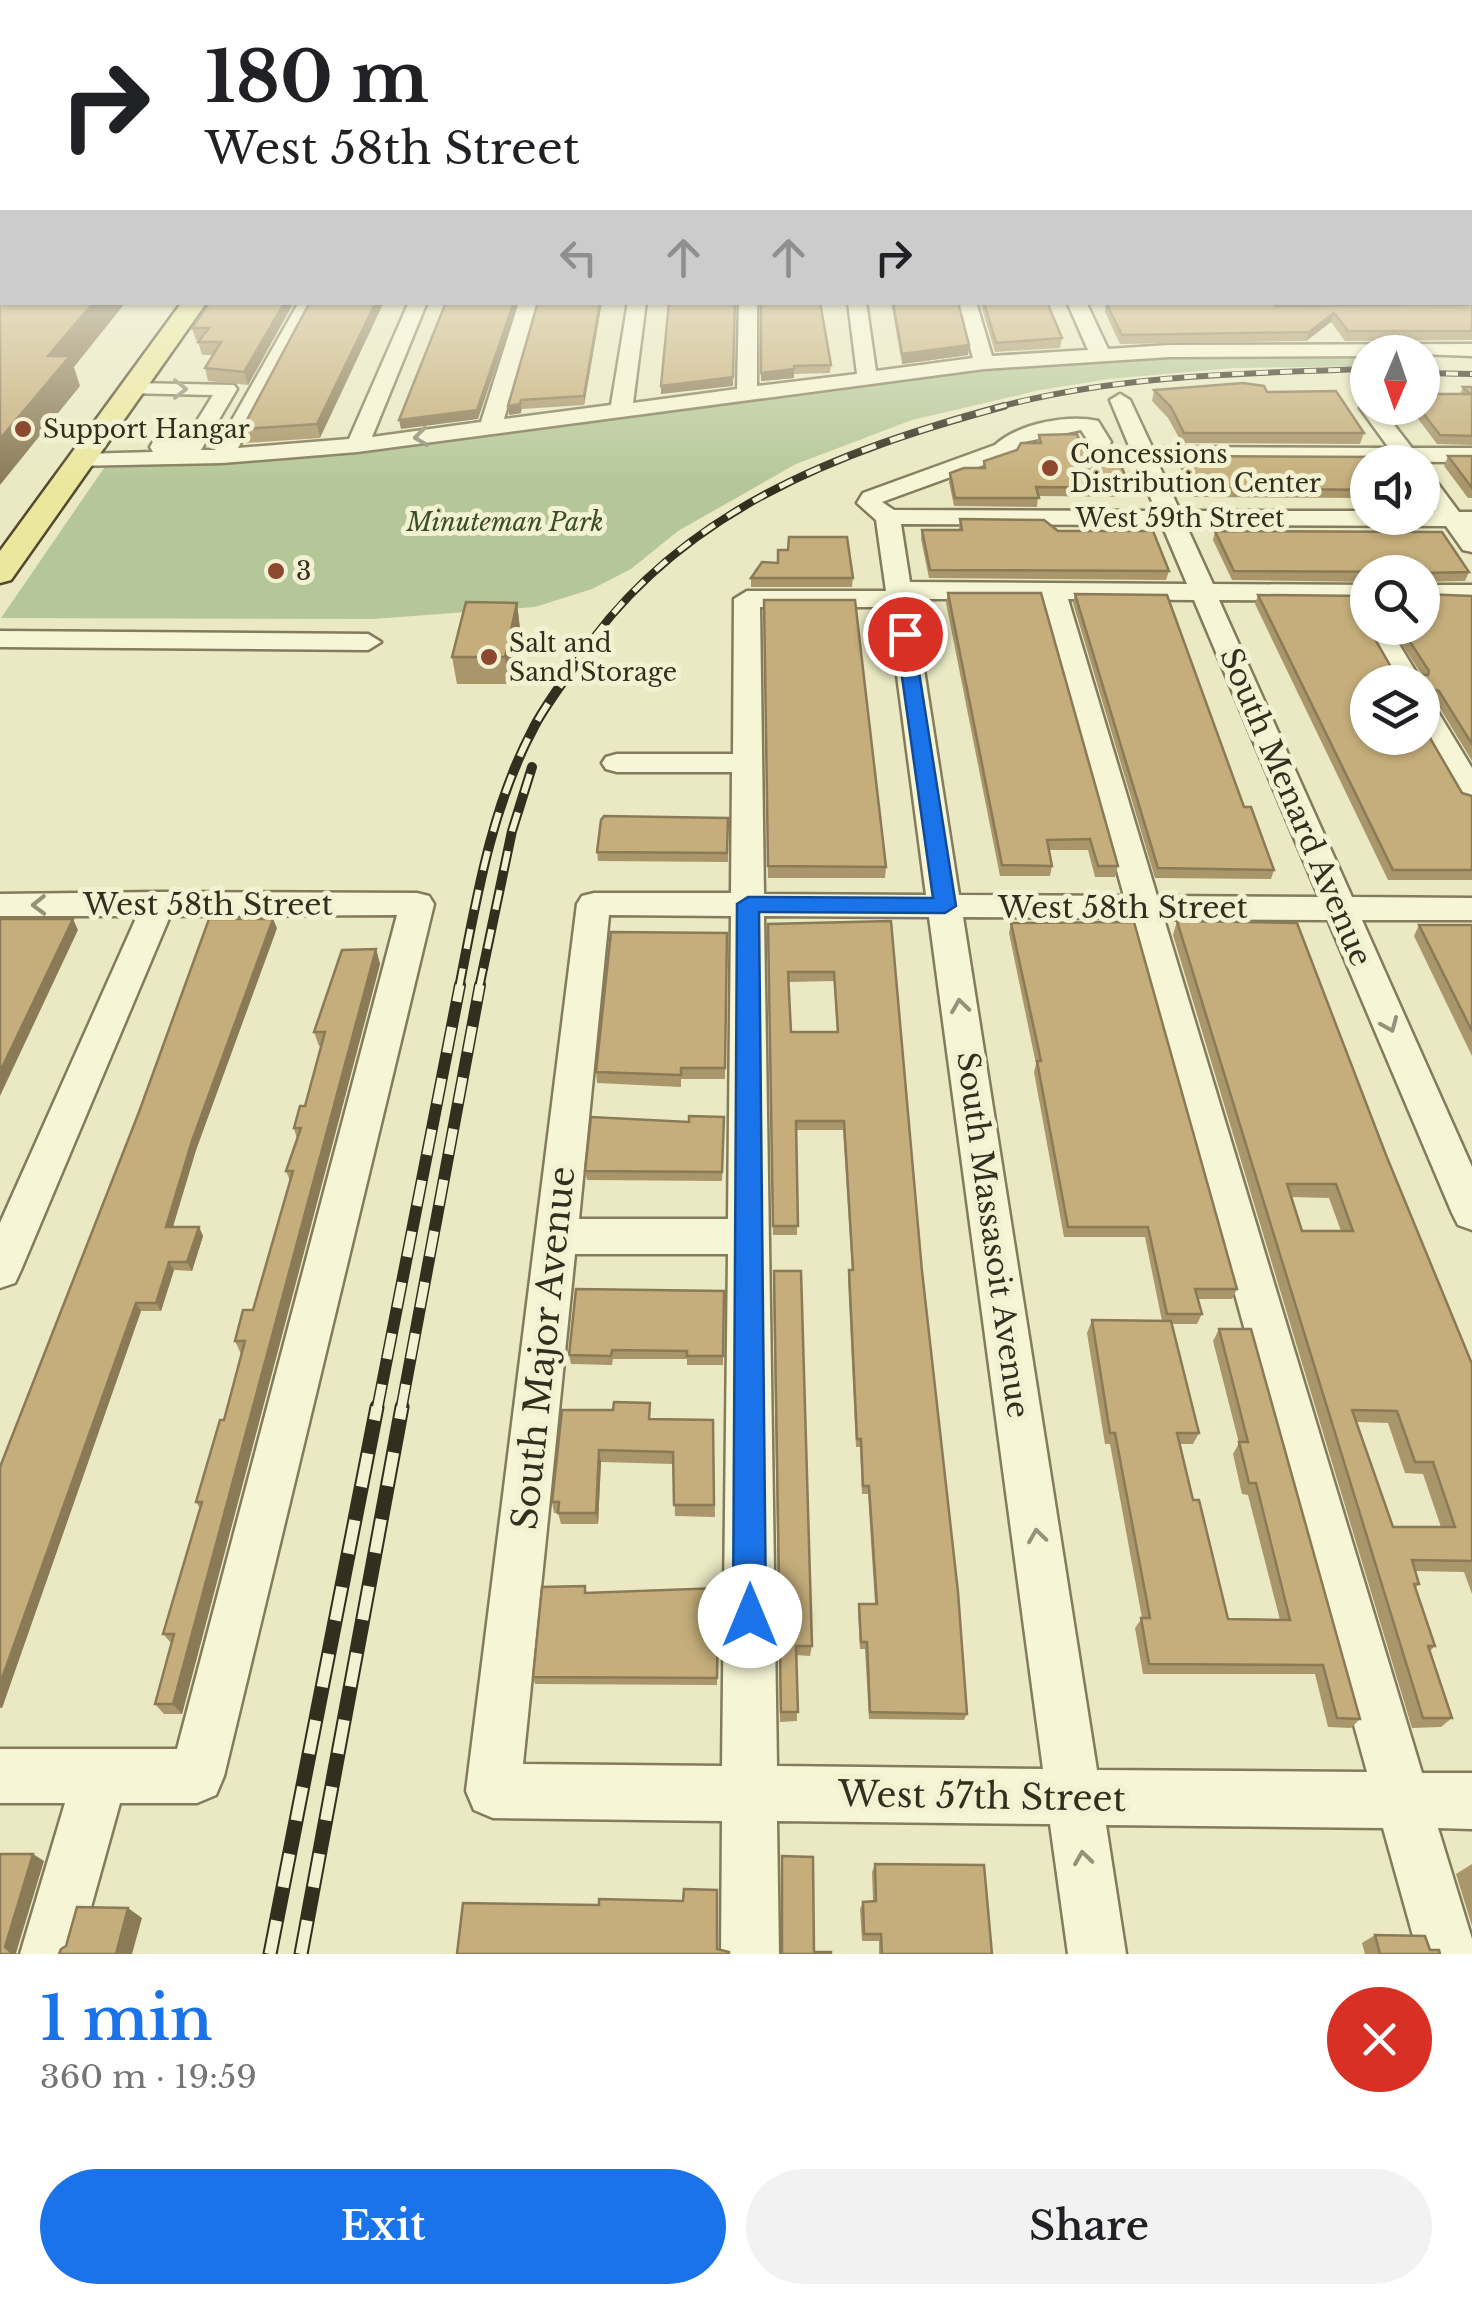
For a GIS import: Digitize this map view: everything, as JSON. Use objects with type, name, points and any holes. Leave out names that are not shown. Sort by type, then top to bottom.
[{"type":"main road","points":[[0,573],[193,305]]},
{"type":"street","points":[[222,456],[307,305]]},
{"type":"street","points":[[357,445],[417,305]]},
{"type":"street","points":[[490,429],[527,305]]},
{"type":"street","points":[[621,411],[637,305]]},
{"type":"street","points":[[747,394],[748,305]]},
{"type":"street","points":[[857,305],[867,376]]},
{"type":"street","points":[[968,305],[984,363]]},
{"type":"street","points":[[1077,305],[1100,354]]},
{"type":"street","points":[[1298,305],[1331,350]]},
{"type":"street","points":[[86,454],[222,456],[357,445],[867,376],[1100,354],[1472,350]]},
{"type":"street","points":[[86,454],[192,447],[227,389],[133,389]]},
{"type":"street","name":"South Menard Avenue","points":[[1120,400],[1472,1214]]},
{"type":"street","name":"South Massasoit Avenue","points":[[1097,1954],[888,517],[869,504],[870,498],[1004,450],[1017,437],[1081,424],[1090,426],[1100,442]]},
{"type":"street","points":[[1254,426],[1274,455]]},
{"type":"street","points":[[1145,454],[1350,457]]},
{"type":"street","points":[[1440,457],[1472,455]]},
{"type":"street","points":[[1440,496],[1462,519],[1472,545]]},
{"type":"street","name":"West 59th Street","points":[[888,517],[1462,519]]},
{"type":"street","points":[[1054,592],[1447,1954]]},
{"type":"street","points":[[750,1954],[747,598],[1203,592],[1350,598]]},
{"type":"street","points":[[1440,593],[1472,593]]},
{"type":"street","points":[[0,640],[368,642]]},
{"type":"street","points":[[1440,739],[1472,794]]},
{"type":"street","points":[[617,764],[747,763]]},
{"type":"street","points":[[0,1270],[159,904]]},
{"type":"street","name":"West 58th Street","points":[[0,905],[417,904],[197,1776],[100,1776]]},
{"type":"street","name":"West 58th Street","points":[[594,904],[1472,909]]},
{"type":"street","name":"South Major Avenue","points":[[493,1791],[594,904]]},
{"type":"street","points":[[556,1236],[750,1236]]},
{"type":"street","points":[[0,1776],[100,1776],[49,1954]]},
{"type":"street","name":"West 57th Street","points":[[493,1791],[1472,1801]]},
{"type":"green space","name":"Minuteman Park","points":[[1350,354],[1350,366],[1233,368],[1109,379],[1040,390],[912,420],[796,464],[678,531],[631,569],[592,589],[535,607],[373,619],[1,618],[104,468],[374,451],[991,369],[1165,355]]},
{"type":"building","points":[[0,305],[91,305],[48,356],[70,356],[0,439]]},
{"type":"building","points":[[208,305],[283,305],[244,372],[205,368],[221,342],[198,342],[209,328],[192,328]]},
{"type":"building","points":[[308,305],[375,305],[317,424],[242,429]]},
{"type":"building","points":[[445,305],[513,305],[477,410],[399,420]]},
{"type":"building","points":[[537,305],[599,305],[584,396],[521,400],[520,404],[508,406]]},
{"type":"building","points":[[669,305],[735,305],[733,377],[661,386]]},
{"type":"building","points":[[761,305],[821,305],[831,365],[794,366],[761,373]]},
{"type":"building","points":[[894,305],[959,305],[969,345],[902,354]]},
{"type":"building","points":[[985,305],[1048,305],[1062,338],[996,343]]},
{"type":"building","points":[[1107,305],[1472,305],[1472,331],[1348,331],[1334,313],[1309,332],[1122,335]]},
{"type":"building","points":[[1243,383],[1264,386],[1267,392],[1336,391],[1350,412],[1350,425],[1359,425],[1364,433],[1184,433],[1171,407],[1154,390]]},
{"type":"building","points":[[1463,387],[1472,387],[1472,436],[1440,435],[1432,425],[1440,425],[1440,394],[1470,394]]},
{"type":"building","name":"Concessions Distribution Center","points":[[1077,434],[1083,450],[1115,450],[1130,488],[1036,487],[1039,498],[955,498],[950,473],[985,468],[984,461],[1017,450],[1021,443],[1041,443],[1039,435]]},
{"type":"building","points":[[1181,456],[1350,457],[1350,490],[1195,488]]},
{"type":"building","points":[[1448,456],[1472,456],[1472,488]]},
{"type":"building","points":[[960,519],[1044,520],[1058,531],[1153,531],[1169,571],[930,570],[922,530],[962,530]]},
{"type":"building","points":[[1215,531],[1350,532],[1350,535],[1442,532],[1469,572],[1440,573],[1440,555],[1350,555],[1350,572],[1234,571]]},
{"type":"building","points":[[789,537],[847,537],[853,578],[751,578],[762,562],[778,563],[778,550],[788,550]]},
{"type":"building","points":[[948,593],[1041,593],[1118,866],[1098,866],[1090,839],[1047,840],[1052,866],[1002,865]]},
{"type":"building","points":[[1075,594],[1167,595],[1244,807],[1251,807],[1274,870],[1158,868]]},
{"type":"building","points":[[1258,595],[1350,596],[1350,645],[1378,645],[1390,665],[1350,665],[1350,755],[1440,755],[1462,793],[1472,796],[1472,870],[1393,870]]},
{"type":"building","points":[[1440,595],[1472,596],[1472,744],[1440,693],[1440,665],[1425,665],[1412,645],[1440,645]]},
{"type":"building","points":[[764,600],[855,600],[886,867],[768,866]]},
{"type":"building","points":[[466,602],[517,603],[505,657],[452,657]]},
{"type":"building","points":[[604,816],[728,818],[727,853],[597,852]]},
{"type":"building","points":[[0,919],[73,919],[0,1072]]},
{"type":"building","points":[[209,919],[273,919],[192,1141],[166,1227],[199,1227],[187,1262],[169,1262],[156,1303],[136,1303],[0,1684],[0,1467],[139,1112]]},
{"type":"building","points":[[891,921],[967,1714],[870,1712],[867,1642],[861,1642],[859,1604],[877,1604],[869,1486],[863,1486],[861,1439],[857,1439],[844,1121],[796,1121],[798,1226],[773,1226],[768,924]],"holes":[[[788,972],[834,972],[838,1032],[791,1032]]]},
{"type":"building","points":[[1177,921],[1297,923],[1472,1364],[1472,1561],[1412,1560],[1419,1584],[1414,1584],[1435,1646],[1428,1646],[1452,1718],[1423,1718]],"holes":[[[1287,1184],[1336,1184],[1353,1231],[1302,1231]],[[1352,1410],[1397,1411],[1415,1462],[1433,1462],[1455,1527],[1393,1527]]]},
{"type":"building","points":[[1134,922],[1237,1289],[1195,1289],[1202,1314],[1167,1314],[1148,1227],[1068,1227],[1037,1061],[1041,1061],[1011,923]]},
{"type":"building","points":[[1419,925],[1472,925],[1472,1031]]},
{"type":"building","points":[[611,932],[727,933],[725,1068],[681,1068],[681,1075],[596,1072]]},
{"type":"building","points":[[376,949],[173,1704],[155,1704],[174,1634],[163,1634],[202,1502],[196,1502],[245,1341],[235,1341],[243,1310],[253,1310],[293,1171],[286,1171],[301,1128],[294,1128],[300,1106],[305,1106],[325,1032],[314,1032],[342,950]]},
{"type":"building","points":[[689,1116],[724,1117],[722,1172],[585,1171],[591,1117],[689,1122]]},
{"type":"building","points":[[774,1271],[801,1271],[812,1646],[796,1646],[798,1712],[781,1712]]},
{"type":"building","points":[[576,1289],[724,1291],[723,1356],[687,1356],[687,1351],[612,1350],[611,1356],[569,1355]]},
{"type":"building","points":[[1092,1320],[1171,1321],[1199,1433],[1177,1433],[1193,1500],[1199,1500],[1228,1619],[1290,1620],[1256,1483],[1249,1483],[1239,1442],[1248,1442],[1219,1329],[1251,1329],[1360,1719],[1337,1718],[1323,1665],[1149,1664],[1141,1618],[1150,1618],[1115,1433],[1110,1433]]},
{"type":"building","points":[[614,1402],[650,1403],[649,1419],[713,1420],[714,1505],[674,1505],[673,1452],[599,1450],[596,1513],[558,1513],[559,1502],[552,1502],[562,1410],[613,1410]]},
{"type":"building","points":[[585,1586],[585,1593],[719,1588],[717,1678],[533,1677],[542,1587]]},
{"type":"building","points":[[0,1854],[33,1854],[5,1947],[10,1954],[0,1954]]},
{"type":"building","points":[[782,1856],[813,1857],[814,1952],[831,1954],[782,1954]]},
{"type":"building","points":[[875,1864],[984,1865],[992,1954],[882,1954],[881,1934],[864,1934],[863,1902],[876,1901]]},
{"type":"building","points":[[684,1889],[717,1890],[717,1949],[729,1954],[457,1954],[463,1903],[599,1905],[599,1899],[683,1901]]},
{"type":"building","points":[[77,1907],[128,1908],[116,1954],[59,1954],[66,1946]]},
{"type":"building","points":[[1375,1935],[1425,1936],[1430,1950],[1439,1950],[1440,1954],[1380,1954]]},
{"type":"railway","points":[[995,408],[1133,382],[1350,370]]},
{"type":"railway","points":[[1440,373],[1472,374]]},
{"type":"railway","points":[[577,661],[617,609],[663,564],[712,526],[822,467],[881,444],[1004,406]]},
{"type":"railway","points":[[459,988],[487,856],[506,791],[538,720],[577,661]]},
{"type":"railway","points":[[479,988],[512,831],[532,767]]},
{"type":"railway","points":[[377,1410],[460,985]]},
{"type":"railway","points":[[401,1410],[480,985]]},
{"type":"railway","points":[[270,1954],[377,1407]]},
{"type":"railway","points":[[301,1954],[402,1407]]},
{"type":"place","name":"Support Hangar","points":[[23,429]]},
{"type":"place","name":"Concessions Distribution Center","points":[[1050,468]]},
{"type":"place","name":"3","points":[[276,571]]},
{"type":"place","name":"Salt and Sand Storage","points":[[489,657]]},
{"type":"route","points":[[750,1616],[748,904],[945,906],[905,634]]}]
